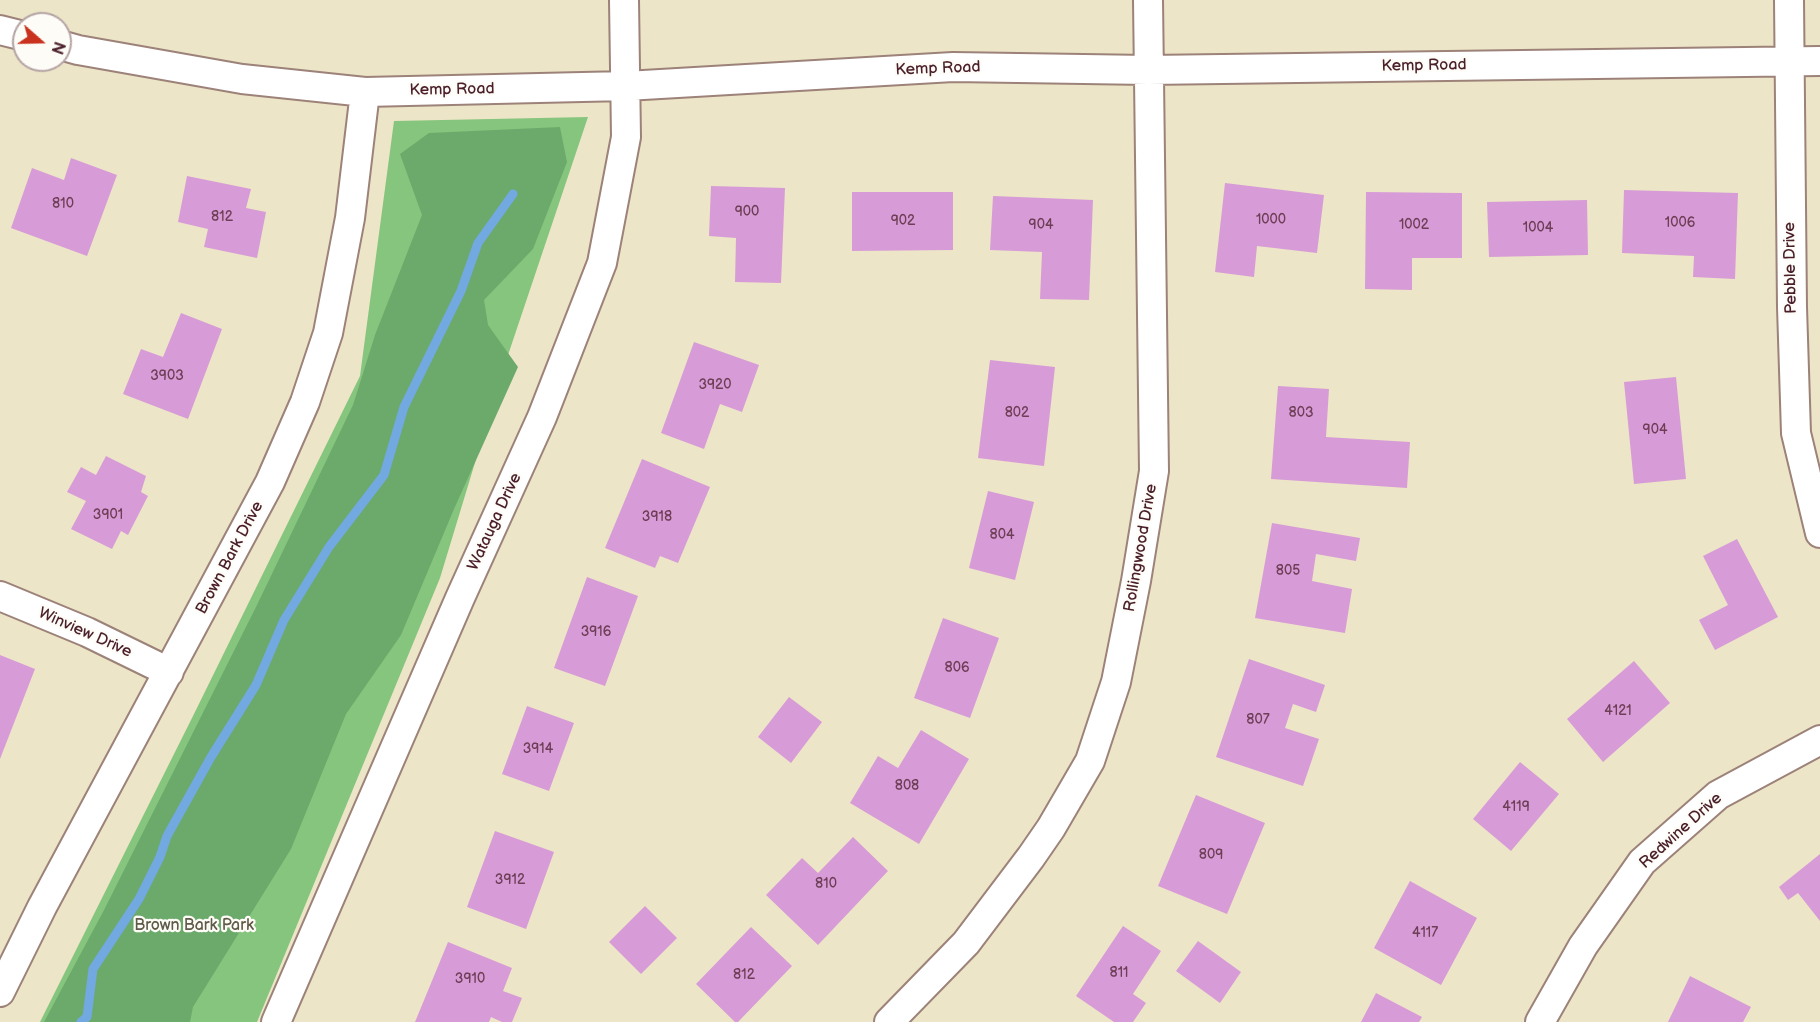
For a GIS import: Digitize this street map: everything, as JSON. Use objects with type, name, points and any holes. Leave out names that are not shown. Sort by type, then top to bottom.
[{"type":"street","name":"Watauga Drive","points":[[276,1022],[460,598],[542,417],[602,263],[626,137],[624,0]]},
{"type":"street","name":"Rollingwood Drive","points":[[889,1022],[966,943],[1038,847],[1090,761],[1116,682],[1154,471],[1148,0]]},
{"type":"street","name":"Pebble Drive","points":[[1789,0],[1792,307],[1796,433],[1820,532]]},
{"type":"street","name":"Kemp Road","points":[[72,48],[242,78],[365,92],[626,86],[953,67],[1148,70],[1820,61]]},
{"type":"street","name":"Brown Bark Drive","points":[[0,992],[48,897],[270,482],[308,392],[328,333],[345,241],[365,92]]},
{"type":"street","name":"Winview Drive","points":[[0,596],[87,632],[169,672]]},
{"type":"street","name":"Redwine Drive","points":[[1540,1022],[1583,946],[1642,862],[1718,795],[1820,740]]},
{"type":"green space","name":"Brown Bark Park","points":[[588,117],[504,367],[440,578],[257,1022],[40,1022],[360,376],[394,121]]},
{"type":"green space","name":"Brown Bark Park","points":[[560,127],[567,162],[533,249],[484,300],[488,325],[518,367],[454,509],[401,635],[346,714],[291,849],[193,1007],[190,1022],[44,1022],[103,912],[257,605],[353,405],[375,335],[422,215],[400,154],[429,133]]},
{"type":"building","points":[[71,158],[117,175],[87,256],[11,228],[32,168],[64,180]]},
{"type":"building","points":[[187,176],[251,189],[246,208],[266,212],[257,258],[204,247],[208,229],[178,222]]},
{"type":"building","points":[[1225,183],[1324,195],[1317,253],[1257,246],[1254,277],[1215,272]]},
{"type":"building","points":[[711,186],[785,188],[781,283],[735,282],[736,238],[709,236]]},
{"type":"building","points":[[1624,190],[1738,193],[1735,279],[1693,277],[1694,256],[1622,253]]},
{"type":"building","points":[[852,192],[953,192],[953,250],[852,251]]},
{"type":"building","points":[[1366,192],[1462,193],[1462,258],[1412,258],[1412,290],[1365,289]]},
{"type":"building","points":[[993,196],[1093,200],[1089,300],[1040,299],[1042,252],[990,250]]},
{"type":"building","points":[[1587,200],[1588,255],[1489,257],[1487,202]]},
{"type":"building","points":[[181,313],[222,329],[188,419],[123,394],[141,349],[163,357]]},
{"type":"building","points":[[694,342],[759,365],[742,412],[720,404],[704,449],[661,433]]},
{"type":"building","points":[[990,360],[1055,367],[1044,466],[978,458]]},
{"type":"building","points":[[1676,377],[1686,479],[1634,484],[1624,382]]},
{"type":"building","points":[[1278,386],[1329,389],[1326,437],[1410,442],[1407,488],[1271,479]]},
{"type":"building","points":[[106,456],[146,476],[141,492],[148,496],[128,535],[121,531],[112,549],[71,529],[86,501],[67,492],[81,467],[96,475]]},
{"type":"building","points":[[642,459],[710,487],[678,563],[660,556],[655,568],[605,548]]},
{"type":"building","points":[[988,491],[1034,502],[1015,580],[969,568]]},
{"type":"building","points":[[1272,523],[1360,538],[1356,561],[1316,554],[1312,581],[1352,589],[1345,633],[1255,618]]},
{"type":"building","points":[[1737,539],[1778,617],[1715,650],[1699,620],[1728,605],[1703,556]]},
{"type":"building","points":[[587,577],[638,596],[605,686],[554,668]]},
{"type":"building","points":[[943,618],[999,638],[970,718],[914,698]]},
{"type":"building","points":[[0,655],[35,669],[0,759]]},
{"type":"building","points":[[1249,659],[1325,685],[1316,712],[1293,704],[1285,728],[1319,739],[1303,786],[1216,757]]},
{"type":"building","points":[[1634,661],[1670,703],[1603,762],[1567,719]]},
{"type":"building","points":[[789,697],[822,722],[791,763],[758,737]]},
{"type":"building","points":[[527,706],[574,723],[549,791],[502,774]]},
{"type":"building","points":[[921,730],[969,759],[919,844],[850,803],[878,756],[898,768]]},
{"type":"building","points":[[1520,762],[1559,794],[1511,851],[1473,819]]},
{"type":"building","points":[[1196,795],[1265,823],[1227,914],[1158,886]]},
{"type":"building","points":[[495,831],[554,852],[526,929],[467,907]]},
{"type":"building","points":[[853,837],[888,871],[818,945],[766,895],[802,858],[818,873]]},
{"type":"building","points":[[1820,854],[1820,921],[1798,893],[1788,900],[1779,887]]},
{"type":"building","points":[[1410,881],[1477,918],[1441,985],[1374,948]]},
{"type":"building","points":[[645,906],[677,938],[641,974],[609,942]]},
{"type":"building","points":[[1123,926],[1161,951],[1133,994],[1146,1003],[1133,1022],[1114,1022],[1076,996]]},
{"type":"building","points":[[751,927],[792,966],[738,1022],[735,1022],[696,984]]},
{"type":"building","points":[[1198,941],[1241,972],[1220,1003],[1176,971]]},
{"type":"building","points":[[448,942],[512,968],[503,991],[522,998],[512,1022],[502,1022],[491,1017],[489,1022],[415,1022]]},
{"type":"building","points":[[1690,976],[1751,1007],[1743,1022],[1668,1022]]},
{"type":"building","points":[[1376,993],[1422,1017],[1419,1022],[1361,1022]]},
{"type":"waterway","points":[[81,1022],[87,1017],[93,969],[139,899],[160,857],[167,836],[211,757],[256,685],[284,620],[329,547],[384,475],[404,407],[461,291],[478,243],[513,194]]}]
